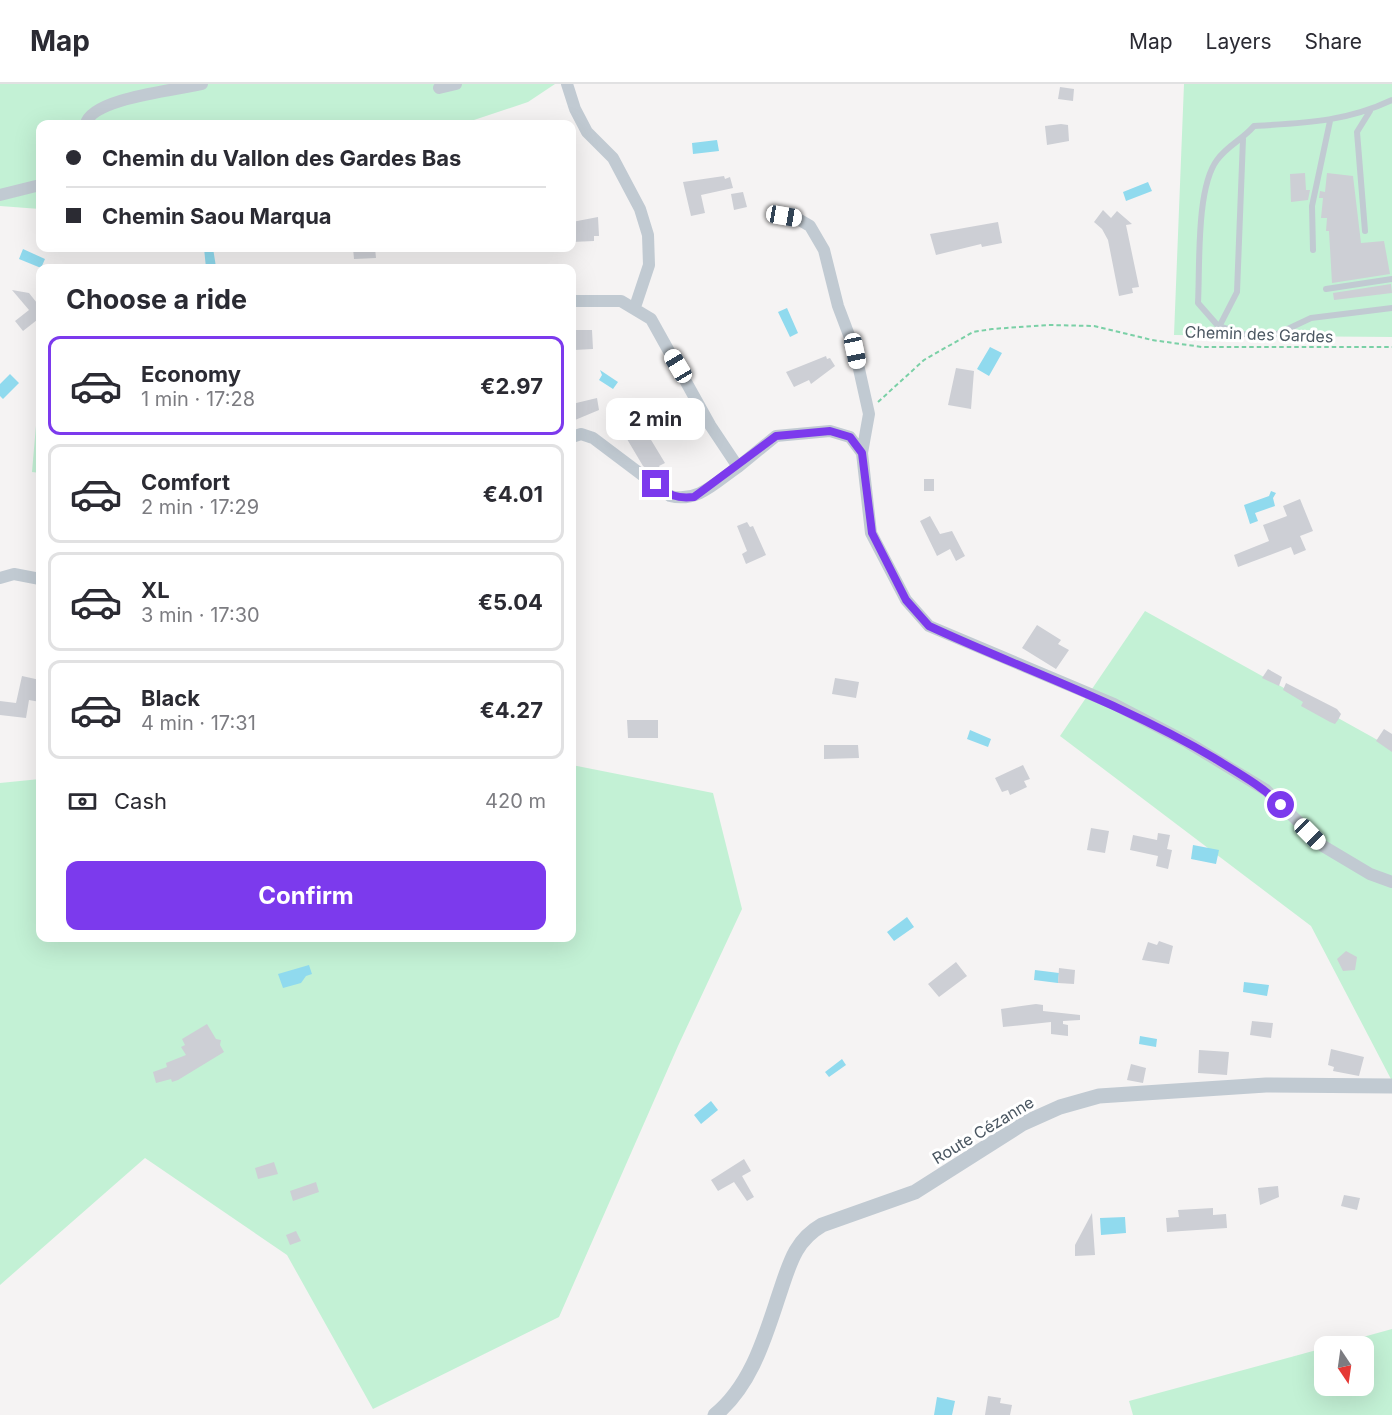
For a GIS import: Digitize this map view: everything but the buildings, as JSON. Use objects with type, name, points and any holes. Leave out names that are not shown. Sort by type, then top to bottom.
[{"type":"street","points":[[87,120],[98,109],[140,96],[202,84]]},
{"type":"street","points":[[439,88],[456,84]]},
{"type":"street","points":[[567,84],[575,109],[587,132],[613,158],[618,167],[640,209],[648,235],[649,265],[635,307]]},
{"type":"street","points":[[0,195],[36,187]]},
{"type":"street","points":[[774,215],[798,219],[810,225],[824,250],[847,333],[855,351],[869,414],[862,453],[872,533],[906,600],[929,626],[1114,704],[1187,742],[1266,790],[1323,846],[1370,874],[1392,882]]},
{"type":"street","points":[[576,301],[621,301],[635,307],[651,319],[710,425],[738,467]]},
{"type":"street","points":[[576,436],[582,434],[592,438],[670,496],[681,499],[694,497],[738,467],[776,436],[830,431],[850,437],[862,453]]},
{"type":"street","points":[[0,578],[14,574],[36,578]]},
{"type":"street","name":"Route Cézanne","points":[[715,1415],[734,1397],[749,1374],[791,1256],[811,1231],[915,1192],[1022,1124],[1060,1107],[1100,1096],[1266,1086],[1392,1086]]},
{"type":"lane","points":[[1392,100],[1370,110],[1330,121],[1254,126],[1243,139],[1230,144],[1215,162],[1205,184],[1198,303],[1219,326],[1243,334],[1275,335],[1311,318],[1392,308]]},
{"type":"lane","points":[[1365,231],[1357,132],[1370,110]]},
{"type":"lane","points":[[1313,250],[1312,206],[1330,121]]},
{"type":"lane","points":[[1219,326],[1237,292],[1243,139]]},
{"type":"lane","points":[[1326,289],[1392,279]]},
{"type":"path","name":"Chemin des Gardes","points":[[869,414],[875,404],[924,360],[973,332],[993,329],[1048,325],[1094,326],[1152,340],[1202,347],[1392,346]]},
{"type":"green space","points":[[0,84],[555,84],[528,102],[474,120],[36,120],[36,209],[0,206]]},
{"type":"green space","points":[[1184,84],[1392,84],[1392,337],[1174,335]]},
{"type":"green space","points":[[36,425],[36,472],[32,472]]},
{"type":"green space","points":[[1145,611],[1392,748],[1392,1081],[1311,926],[1060,736]]},
{"type":"green space","points":[[576,766],[713,793],[742,909],[678,1046],[559,1317],[373,1409],[287,1255],[145,1158],[0,1285],[0,783],[36,779],[36,942],[576,942]]},
{"type":"green space","points":[[1392,1329],[1392,1415],[1133,1415],[1129,1401],[1314,1351],[1314,1396],[1374,1396],[1374,1336],[1367,1336]]},
{"type":"water","points":[[717,140],[719,151],[693,154],[692,143]]},
{"type":"water","points":[[1148,182],[1152,191],[1126,201],[1123,192]]},
{"type":"water","points":[[23,249],[45,259],[43,264],[36,264],[36,266],[19,259]]},
{"type":"water","points":[[204,252],[214,252],[216,264],[206,264]]},
{"type":"water","points":[[787,308],[798,333],[790,337],[778,312]]},
{"type":"water","points":[[990,347],[1002,353],[989,376],[977,369]]},
{"type":"water","points":[[600,370],[618,382],[613,389],[599,380],[602,375]]},
{"type":"water","points":[[10,374],[19,383],[3,399],[0,396],[0,384]]},
{"type":"water","points":[[1271,491],[1276,493],[1273,498],[1275,506],[1255,513],[1258,521],[1250,524],[1244,505],[1269,496]]},
{"type":"water","points":[[970,730],[991,739],[988,747],[967,739]]},
{"type":"water","points":[[1193,845],[1219,850],[1216,864],[1191,859]]},
{"type":"water","points":[[907,917],[914,927],[894,941],[887,932]]},
{"type":"water","points":[[309,965],[312,974],[306,976],[301,983],[283,988],[278,974]]},
{"type":"water","points":[[1035,970],[1059,973],[1058,983],[1034,980]]},
{"type":"water","points":[[1244,982],[1269,985],[1267,996],[1243,992]]},
{"type":"water","points":[[1140,1036],[1157,1039],[1156,1047],[1139,1044]]},
{"type":"water","points":[[842,1059],[846,1065],[829,1077],[825,1072]]},
{"type":"water","points":[[711,1101],[718,1110],[701,1124],[694,1115]]},
{"type":"water","points":[[1125,1217],[1126,1233],[1101,1235],[1100,1218]]},
{"type":"water","points":[[937,1397],[955,1401],[952,1415],[934,1415]]},
{"type":"route","points":[[656,484],[670,496],[681,499],[694,497],[738,467],[776,436],[830,431],[850,437],[862,453],[872,533],[906,600],[929,626],[1114,704],[1187,742],[1266,790],[1281,805]]}]
